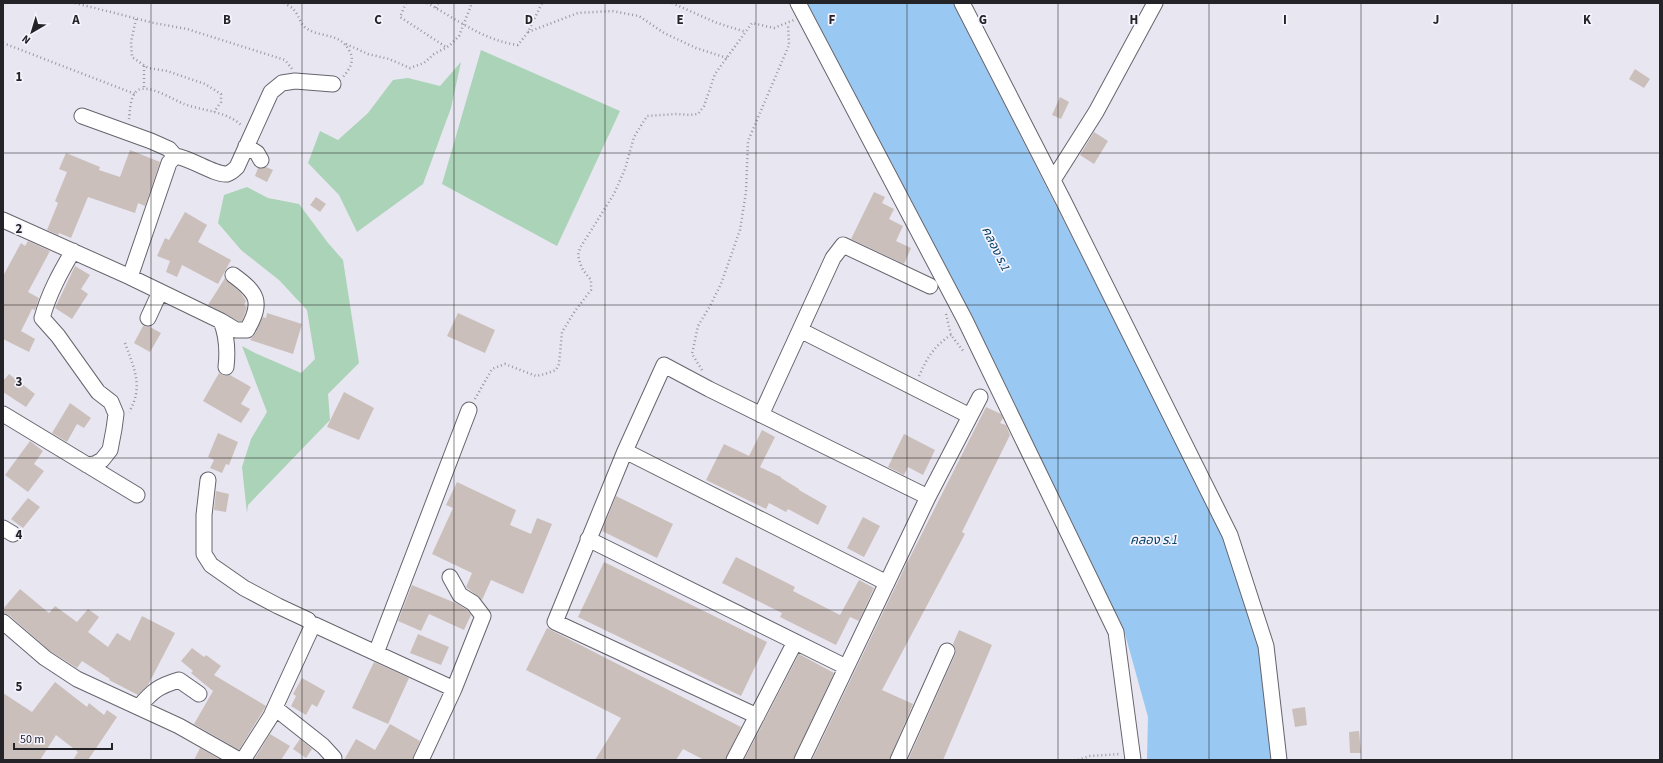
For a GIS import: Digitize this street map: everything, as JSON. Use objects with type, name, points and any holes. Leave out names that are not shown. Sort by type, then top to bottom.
[{"type":"street","points":[[962,3],[1053,180],[1230,535],[1266,646],[1279,760]]},
{"type":"street","points":[[970,19],[974,3]]},
{"type":"street","points":[[1053,180],[1096,112],[1155,3]]},
{"type":"street","points":[[801,8],[951,293],[1116,632],[1132,756]]},
{"type":"street","points":[[82,116],[127,131],[169,149],[175,156],[183,157],[220,173],[227,174],[232,172],[237,166],[271,92],[282,83],[295,81],[333,84]]},
{"type":"street","points":[[248,142],[261,160]]},
{"type":"street","points":[[130,277],[144,232],[169,163],[175,156]]},
{"type":"street","points":[[3,220],[130,277],[221,321],[236,330],[247,330],[254,319],[257,304],[255,294],[246,284],[233,275]]},
{"type":"street","points":[[761,415],[833,258],[843,245],[930,286]]},
{"type":"street","points":[[73,251],[59,274],[47,300],[42,318],[63,343],[98,392],[111,402],[116,414],[110,450],[102,460],[95,464],[87,465]]},
{"type":"street","points":[[148,318],[160,292]]},
{"type":"street","points":[[221,321],[226,333],[226,367]]},
{"type":"street","points":[[800,330],[970,416]]},
{"type":"street","points":[[757,716],[555,622],[625,451],[664,364],[708,389],[928,498]]},
{"type":"street","points":[[802,760],[928,498],[980,397]]},
{"type":"street","points":[[376,653],[469,410]]},
{"type":"street","points":[[3,414],[137,495]]},
{"type":"street","points":[[625,451],[887,583]]},
{"type":"street","points":[[208,480],[204,515],[204,554],[211,565],[244,588],[308,620],[313,627]]},
{"type":"street","points":[[588,539],[846,667]]},
{"type":"street","points":[[421,760],[454,688],[483,616],[473,603],[460,596],[450,577]]},
{"type":"street","points":[[3,622],[45,658],[77,679],[103,685],[139,707],[179,726],[239,760]]},
{"type":"street","points":[[313,627],[315,625],[454,688]]},
{"type":"street","points":[[243,760],[275,708],[313,627]]},
{"type":"street","points":[[734,760],[795,642]]},
{"type":"street","points":[[898,760],[947,651]]},
{"type":"street","points":[[139,707],[149,694],[162,685],[179,680],[199,694]]},
{"type":"street","points":[[275,708],[323,746],[334,758]]},
{"type":"path","points":[[75,3],[136,19],[187,29],[285,60],[302,81]]},
{"type":"path","points":[[284,3],[294,9],[304,26],[310,30],[336,38],[368,54],[389,59],[410,68],[424,63],[459,36],[472,3]]},
{"type":"path","points":[[406,3],[400,17],[446,47]]},
{"type":"path","points":[[427,3],[464,24],[503,43],[518,44],[528,32],[542,3]]},
{"type":"path","points":[[436,8],[438,3]]},
{"type":"path","points":[[672,3],[716,23],[746,32]]},
{"type":"path","points":[[469,410],[492,368],[505,364],[536,376],[556,370],[559,364],[562,332],[575,311],[591,290],[591,280],[583,270],[578,255],[583,243],[614,194],[625,169],[634,137],[647,116],[698,114],[704,106],[715,74],[752,24],[774,28],[788,24],[801,8]]},
{"type":"path","points":[[528,32],[578,13],[612,11],[639,16],[664,33],[696,48],[727,58]]},
{"type":"path","points":[[136,19],[131,42],[132,57],[148,68],[167,71],[214,88],[222,94],[221,102],[214,112]]},
{"type":"path","points":[[708,389],[703,371],[692,354],[698,326],[710,306],[720,284],[740,230],[746,192],[748,141],[789,45],[788,24]]},
{"type":"path","points":[[3,43],[135,94]]},
{"type":"path","points":[[333,84],[344,76],[352,65],[352,55],[346,44]]},
{"type":"path","points":[[144,66],[144,89]]},
{"type":"path","points":[[127,131],[133,96],[138,90],[144,89],[153,90],[185,104],[214,112],[239,123],[246,129],[248,142]]},
{"type":"path","points":[[914,387],[925,364],[940,343],[951,335]]},
{"type":"path","points":[[125,343],[137,382],[137,395],[129,413]]},
{"type":"path","points":[[1078,760],[1090,756],[1132,756]]},
{"type":"green space","points":[[481,50],[620,111],[557,246],[442,184]]},
{"type":"green space","points":[[461,62],[451,108],[423,184],[357,232],[339,195],[308,163],[320,131],[338,140],[368,113],[393,80],[408,78],[440,86]]},
{"type":"green space","points":[[247,187],[268,198],[299,204],[328,243],[343,260],[359,363],[328,394],[330,420],[248,505],[247,513],[242,467],[251,439],[267,412],[242,346],[301,373],[315,359],[307,310],[279,280],[241,250],[218,223],[224,195]]},
{"type":"water","name":"คลอง ร.1","points":[[806,3],[953,3],[1227,542],[1261,648],[1276,760],[1147,760],[1148,717],[1125,634]]},
{"type":"building","points":[[1635,69],[1650,79],[1644,88],[1629,79]]},
{"type":"building","points":[[1060,97],[1069,102],[1061,119],[1052,115]]},
{"type":"building","points":[[1094,132],[1108,141],[1094,164],[1080,155]]},
{"type":"building","points":[[130,150],[160,162],[145,206],[138,203],[135,213],[88,197],[71,238],[59,233],[58,235],[47,230],[58,203],[55,201],[67,172],[59,169],[66,153],[100,167],[99,170],[120,177]]},
{"type":"building","points":[[266,167],[273,170],[267,182],[255,176],[258,168]]},
{"type":"building","points":[[874,192],[885,197],[882,203],[894,209],[889,219],[903,226],[896,241],[911,248],[904,264],[851,239]]},
{"type":"building","points":[[316,197],[326,204],[320,212],[310,205]]},
{"type":"building","points":[[185,212],[207,225],[198,242],[231,260],[218,284],[182,265],[177,277],[166,272],[170,261],[157,256],[165,238],[169,240]]},
{"type":"building","points":[[28,241],[50,251],[28,292],[39,298],[35,310],[32,309],[21,331],[35,339],[29,352],[3,339],[3,276],[21,243],[25,246]]},
{"type":"building","points":[[75,266],[90,275],[81,289],[88,294],[72,319],[55,308]]},
{"type":"building","points":[[225,278],[241,293],[246,301],[244,305],[247,307],[242,321],[238,321],[208,305]]},
{"type":"building","points":[[267,313],[302,324],[293,354],[250,340],[255,334],[263,317],[266,318]]},
{"type":"building","points":[[458,313],[495,330],[485,353],[447,336]]},
{"type":"building","points":[[143,326],[150,327],[161,333],[150,352],[134,343]]},
{"type":"building","points":[[219,373],[225,376],[230,375],[251,387],[241,404],[250,409],[241,423],[203,401]]},
{"type":"building","points":[[9,374],[35,394],[26,407],[3,392],[3,381]]},
{"type":"building","points":[[344,392],[374,408],[359,440],[327,427]]},
{"type":"building","points":[[70,403],[91,418],[84,428],[77,424],[67,442],[52,433]]},
{"type":"building","points":[[986,407],[1001,414],[1003,418],[1000,423],[1006,425],[1010,435],[962,532],[965,534],[882,690],[913,704],[889,760],[812,760],[903,571]]},
{"type":"building","points":[[762,430],[775,437],[760,467],[781,477],[799,490],[827,506],[818,525],[788,509],[786,512],[769,503],[766,509],[706,480],[724,444],[749,456]]},
{"type":"building","points":[[218,433],[238,442],[229,465],[226,464],[222,473],[210,468],[214,460],[208,457]]},
{"type":"building","points":[[904,434],[935,450],[923,475],[908,467],[904,475],[888,467]]},
{"type":"building","points":[[30,441],[43,451],[34,464],[44,471],[28,492],[5,475]]},
{"type":"building","points":[[457,482],[516,510],[510,525],[531,534],[537,518],[552,524],[523,594],[491,580],[482,600],[466,587],[472,573],[432,554],[453,508],[446,505]]},
{"type":"building","points":[[216,491],[229,494],[226,512],[214,510]]},
{"type":"building","points":[[616,496],[673,524],[657,558],[602,531]]},
{"type":"building","points":[[28,498],[40,507],[23,528],[11,519]]},
{"type":"building","points":[[863,517],[880,526],[864,557],[847,548]]},
{"type":"building","points":[[736,557],[795,587],[793,591],[840,615],[859,580],[874,588],[859,621],[850,617],[836,645],[780,617],[782,613],[722,583]]},
{"type":"building","points":[[604,562],[767,642],[741,696],[578,617]]},
{"type":"building","points":[[412,585],[458,604],[467,610],[471,615],[464,630],[429,614],[421,631],[398,621]]},
{"type":"building","points":[[20,589],[49,613],[55,606],[77,622],[88,609],[99,617],[88,632],[108,647],[117,633],[130,641],[142,616],[175,633],[148,685],[138,695],[109,680],[110,679],[82,661],[77,668],[50,651],[9,615],[3,613],[3,609]]},
{"type":"building","points":[[547,628],[741,727],[725,760],[704,760],[683,749],[676,760],[595,760],[621,718],[526,670]]},
{"type":"building","points":[[959,630],[992,645],[943,760],[908,760],[955,655],[956,650],[953,644]]},
{"type":"building","points":[[418,634],[449,647],[441,665],[410,653]]},
{"type":"building","points":[[192,648],[204,657],[206,655],[221,666],[214,675],[266,706],[239,750],[194,724],[213,691],[191,673],[193,671],[181,661]]},
{"type":"building","points":[[799,654],[834,673],[793,760],[744,760]]},
{"type":"building","points":[[374,662],[409,678],[388,724],[352,708]]},
{"type":"building","points":[[302,678],[325,691],[317,707],[312,704],[306,715],[291,706],[296,696],[293,694]]},
{"type":"building","points":[[55,682],[87,707],[89,703],[104,715],[107,710],[117,717],[88,760],[73,760],[78,752],[56,735],[40,760],[3,760],[3,693],[32,712]]},
{"type":"building","points":[[1305,707],[1307,725],[1295,727],[1292,709]]},
{"type":"building","points":[[390,724],[420,741],[412,760],[344,760],[356,739],[375,750]]},
{"type":"building","points":[[1359,731],[1361,753],[1350,753],[1349,732]]},
{"type":"building","points":[[270,734],[290,746],[281,760],[254,760]]},
{"type":"building","points":[[300,739],[312,749],[306,758],[293,749]]},
{"type":"building","points":[[200,748],[221,760],[194,760]]}]
